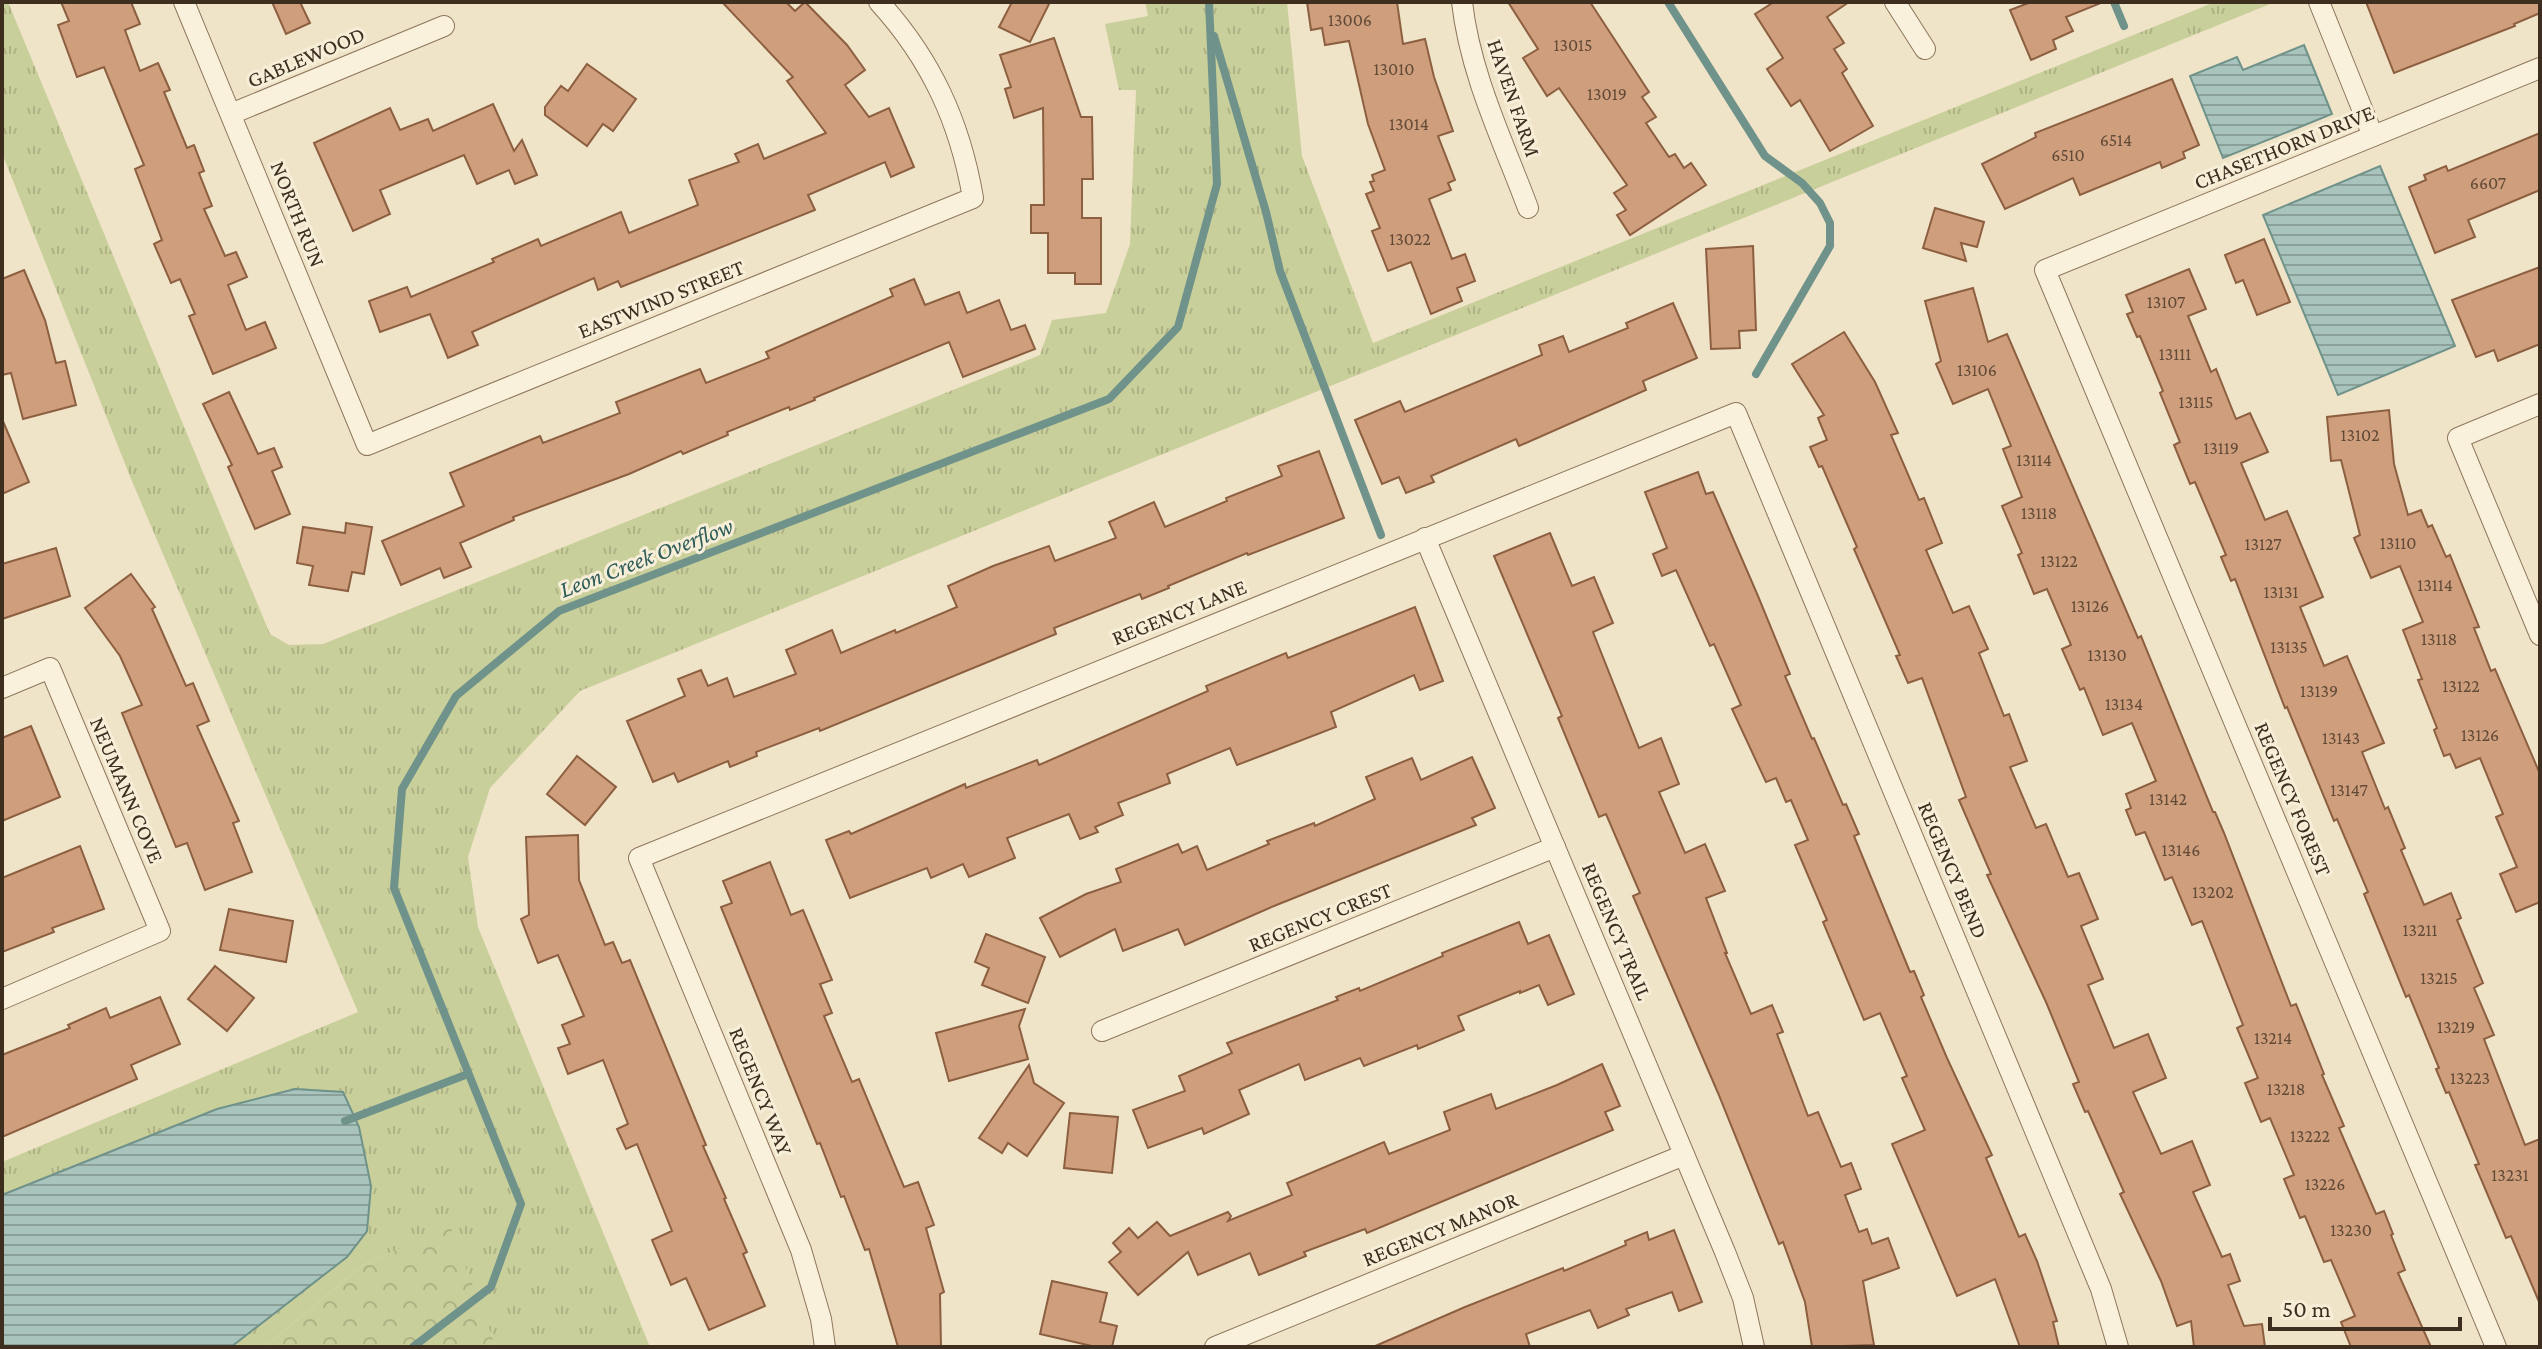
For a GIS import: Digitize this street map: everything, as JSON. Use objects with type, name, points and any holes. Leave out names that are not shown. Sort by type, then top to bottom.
[{"type":"street","name":"NORTH RUN","points":[[184,2],[367,445]]},
{"type":"street","name":"HAVEN FARM","points":[[1462,2],[1464,24],[1477,75],[1528,208]]},
{"type":"street","points":[[1895,2],[1925,49]]},
{"type":"street","points":[[2319,2],[2373,136]]},
{"type":"street","name":"EASTWIND STREET","points":[[367,445],[973,198],[967,161],[944,95],[908,35],[882,3]]},
{"type":"street","name":"GABLEWOOD","points":[[231,114],[444,26]]},
{"type":"street","name":"CHASETHORN DRIVE","points":[[2045,270],[2540,68]]},
{"type":"street","name":"REGENCY FOREST","points":[[2045,270],[2496,1347]]},
{"type":"street","points":[[2540,404],[2458,438],[2540,635]]},
{"type":"street","name":"REGENCY LANE","points":[[639,858],[1736,413]]},
{"type":"street","name":"REGENCY BEND","points":[[1736,413],[2101,1289],[2118,1347]]},
{"type":"street","name":"REGENCY TRAIL","points":[[1425,538],[1739,1286],[1754,1347]]},
{"type":"street","name":"NEUMANN COVE","points":[[2,688],[50,668],[160,931],[2,999]]},
{"type":"street","name":"REGENCY CREST","points":[[1102,1031],[1555,847]]},
{"type":"street","name":"REGENCY WAY","points":[[639,858],[801,1250],[821,1319],[825,1347]]},
{"type":"street","name":"REGENCY MANOR","points":[[1215,1347],[1684,1155]]},
{"type":"green space","points":[[2,2],[8,2],[270,634],[289,645],[323,644],[1040,355],[1052,320],[1106,313],[1130,244],[1136,90],[1119,90],[1105,24],[1148,16],[1145,2],[1287,2],[1302,156],[1373,343],[2215,2],[2275,2],[580,691],[490,788],[468,857],[478,927],[650,1347],[496,1347],[449,1227],[363,1265],[265,1347],[2,1347],[2,1162],[358,1012],[131,479],[2,153]]},
{"type":"green space","points":[[450,1226],[496,1347],[265,1347],[363,1265]]},
{"type":"water","points":[[2304,45],[2332,114],[2223,158],[2190,76],[2237,57],[2243,70]]},
{"type":"water","points":[[2380,166],[2455,346],[2338,395],[2263,215]]},
{"type":"water","points":[[295,1089],[343,1092],[359,1127],[371,1186],[367,1231],[347,1257],[231,1347],[2,1347],[2,1195],[217,1109]]},
{"type":"building","points":[[61,2],[131,2],[140,24],[125,30],[140,71],[158,63],[170,90],[164,92],[187,148],[194,145],[204,171],[199,173],[212,206],[204,209],[225,256],[236,252],[247,277],[228,285],[246,330],[265,322],[276,348],[213,374],[189,316],[195,314],[180,279],[171,283],[154,244],[162,240],[135,169],[144,165],[104,67],[77,77],[58,25],[69,21]]},
{"type":"building","points":[[272,2],[300,2],[310,23],[286,34]]},
{"type":"building","points":[[722,2],[786,2],[795,11],[805,2],[847,45],[865,70],[845,85],[869,117],[889,108],[914,167],[891,177],[885,162],[808,195],[815,210],[621,287],[618,281],[598,290],[594,278],[472,332],[478,345],[448,358],[430,314],[380,332],[369,301],[407,287],[411,297],[494,262],[492,259],[538,239],[541,246],[621,212],[629,233],[698,205],[689,180],[739,162],[735,154],[758,144],[764,159],[826,133],[787,81],[793,77]]},
{"type":"building","points":[[1012,2],[1050,2],[1030,42],[999,27]]},
{"type":"building","points":[[1307,2],[1397,2],[1403,44],[1425,39],[1434,77],[1453,131],[1438,136],[1455,180],[1448,183],[1451,190],[1429,199],[1452,259],[1465,254],[1475,281],[1457,288],[1462,301],[1431,314],[1411,262],[1388,271],[1372,231],[1380,228],[1366,194],[1374,191],[1370,182],[1374,181],[1372,175],[1385,170],[1368,124],[1349,41],[1325,45],[1322,28],[1311,30]]},
{"type":"building","points":[[1508,2],[1590,2],[1649,92],[1642,97],[1656,117],[1646,123],[1669,157],[1675,154],[1684,168],[1691,163],[1706,185],[1630,235],[1617,215],[1626,210],[1614,193],[1627,185],[1559,88],[1547,96],[1523,58],[1538,49]]},
{"type":"building","points":[[1774,2],[1849,2],[1827,17],[1844,43],[1834,49],[1847,69],[1842,73],[1873,126],[1830,151],[1800,100],[1791,106],[1767,69],[1783,58],[1755,14]]},
{"type":"building","points":[[2031,2],[2101,3],[2066,17],[2073,31],[2053,40],[2056,49],[2031,60],[2010,10]]},
{"type":"building","points":[[2366,2],[2540,2],[2540,13],[2515,26],[2394,73]]},
{"type":"building","points":[[1054,38],[1081,117],[1092,117],[1093,179],[1082,179],[1082,218],[1101,218],[1101,284],[1075,284],[1075,273],[1048,273],[1048,233],[1031,233],[1031,205],[1044,205],[1043,108],[1014,118],[1005,89],[1011,87],[1000,55]]},
{"type":"building","points":[[587,64],[636,99],[613,131],[603,124],[587,146],[545,115],[545,107],[561,86],[568,91]]},
{"type":"building","points":[[2172,79],[2199,145],[2183,152],[2185,158],[2162,168],[2160,162],[2080,195],[2073,178],[2005,209],[1982,164],[2036,137],[2035,133]]},
{"type":"building","points":[[493,104],[514,151],[522,140],[537,175],[515,184],[509,170],[477,184],[464,155],[380,190],[390,214],[353,231],[314,143],[390,108],[400,130],[428,119],[433,131]]},
{"type":"building","points":[[2540,133],[2540,190],[2468,220],[2475,237],[2435,253],[2409,187],[2426,180],[2424,175],[2446,166],[2448,171]]},
{"type":"building","points":[[1935,208],[1984,222],[1977,247],[1961,243],[1966,261],[1923,248]]},
{"type":"building","points":[[2264,239],[2290,302],[2257,315],[2243,280],[2236,283],[2225,255]]},
{"type":"building","points":[[1753,246],[1756,330],[1739,331],[1740,348],[1711,349],[1706,249]]},
{"type":"building","points":[[2540,267],[2540,344],[2498,361],[2494,350],[2476,357],[2452,300]]},
{"type":"building","points":[[2189,269],[2206,309],[2188,316],[2211,372],[2216,369],[2236,419],[2250,413],[2268,452],[2241,463],[2265,520],[2287,511],[2323,597],[2300,607],[2324,666],[2347,656],[2384,743],[2362,752],[2405,848],[2401,850],[2424,905],[2451,893],[2461,918],[2457,920],[2483,983],[2474,988],[2494,1035],[2484,1039],[2525,1145],[2540,1139],[2540,1304],[2511,1236],[2506,1238],[2475,1165],[2479,1164],[2449,1092],[2446,1093],[2409,995],[2406,997],[2364,894],[2368,892],[2285,708],[2235,579],[2231,581],[2221,557],[2226,555],[2195,482],[2190,484],[2174,445],[2180,442],[2160,393],[2163,391],[2140,336],[2137,337],[2127,314],[2133,312],[2126,295]]},
{"type":"building","points":[[24,270],[45,320],[56,363],[65,361],[76,405],[23,419],[11,373],[2,375],[2,279]]},
{"type":"building","points":[[914,279],[925,305],[959,292],[967,313],[999,300],[1011,330],[1025,325],[1035,349],[963,377],[949,342],[815,400],[727,432],[728,435],[683,454],[681,451],[513,517],[514,520],[460,543],[471,567],[444,578],[440,568],[401,585],[382,541],[464,506],[450,473],[540,436],[543,443],[620,413],[616,402],[700,369],[706,383],[769,358],[766,352],[893,296],[890,289]]},
{"type":"building","points":[[1973,288],[1988,342],[2007,334],[2138,638],[2141,636],[2224,833],[2291,1006],[2296,1004],[2344,1126],[2339,1128],[2376,1214],[2384,1211],[2405,1270],[2398,1273],[2431,1347],[2351,1347],[2341,1322],[2355,1316],[2331,1260],[2324,1262],[2305,1216],[2300,1218],[2284,1179],[2294,1175],[2270,1118],[2261,1122],[2245,1083],[2258,1078],[2237,1028],[2243,1025],[2202,921],[2192,925],[2172,877],[2165,880],[2145,832],[2136,835],[2126,810],[2131,808],[2126,794],[2156,781],[2132,723],[2103,735],[2084,688],[2080,690],[2062,649],[2071,645],[2047,589],[2034,594],[2018,555],[2022,553],[2002,506],[2022,497],[2003,449],[2011,446],[1988,389],[1953,404],[1936,364],[1941,361],[1925,301]]},
{"type":"building","points":[[1673,303],[1697,358],[1643,381],[1646,390],[1519,446],[1516,439],[1431,476],[1434,482],[1406,493],[1399,477],[1382,484],[1355,420],[1400,401],[1405,412],[1542,355],[1539,345],[1563,336],[1569,352],[1628,328],[1626,323]]},
{"type":"building","points":[[1844,332],[1875,382],[1898,433],[1891,435],[1919,500],[1924,498],[1942,543],[1926,550],[1953,613],[1969,606],[1988,649],[1979,653],[2004,716],[2009,714],[2027,761],[2010,767],[2036,828],[2046,824],[2068,877],[2079,873],[2098,919],[2081,926],[2103,979],[2088,985],[2114,1048],[2148,1034],[2166,1078],[2133,1092],[2161,1154],[2192,1141],[2210,1185],[2193,1192],[2222,1257],[2230,1254],[2240,1281],[2228,1285],[2244,1326],[2262,1324],[2265,1347],[2194,1347],[2191,1321],[2177,1326],[2161,1281],[2120,1194],[2124,1192],[2073,1084],[2079,1082],[1987,875],[1991,874],[1959,800],[1966,797],[1922,678],[1908,683],[1896,656],[1900,655],[1854,549],[1857,547],[1822,466],[1819,467],[1810,447],[1827,440],[1818,418],[1824,415],[1792,364]]},
{"type":"building","points":[[229,392],[258,454],[274,448],[282,467],[272,471],[290,514],[255,529],[228,467],[232,465],[203,404]]},
{"type":"building","points":[[2389,410],[2394,464],[2408,515],[2421,510],[2428,527],[2432,525],[2446,557],[2450,555],[2479,627],[2474,628],[2491,671],[2495,669],[2540,774],[2540,902],[2516,912],[2500,874],[2517,867],[2496,817],[2503,814],[2480,758],[2456,768],[2450,754],[2444,756],[2434,730],[2437,728],[2418,680],[2422,679],[2403,630],[2423,622],[2400,566],[2371,578],[2354,538],[2360,535],[2341,460],[2331,461],[2327,417]]},
{"type":"building","points":[[2,419],[29,482],[2,494]]},
{"type":"building","points":[[1319,451],[1344,518],[1247,553],[1142,599],[1140,594],[1054,628],[1056,634],[820,731],[819,728],[756,752],[757,756],[730,767],[728,761],[678,782],[674,773],[653,782],[627,721],[685,696],[678,679],[701,670],[708,686],[727,678],[734,697],[796,674],[786,650],[832,630],[841,653],[895,630],[896,633],[957,607],[948,586],[993,566],[1049,546],[1055,561],[1116,538],[1109,522],[1154,502],[1165,527],[1282,476],[1278,466]]},
{"type":"building","points":[[1698,472],[1706,494],[1713,492],[1790,674],[1785,676],[1859,834],[1854,836],[1910,972],[1914,971],[1924,995],[1921,997],[1947,1058],[1992,1155],[1986,1158],[2019,1237],[2025,1234],[2037,1261],[2057,1321],[2053,1322],[2059,1347],[2020,1347],[1995,1279],[1957,1296],[1892,1144],[1925,1130],[1902,1078],[1907,1076],[1880,1013],[1864,1020],[1795,845],[1808,840],[1791,800],[1786,802],[1776,778],[1766,782],[1732,709],[1741,705],[1714,644],[1710,646],[1676,570],[1662,576],[1653,554],[1667,548],[1645,492]]},
{"type":"building","points":[[346,523],[372,527],[364,574],[352,572],[348,591],[309,585],[313,566],[297,563],[303,527],[345,533]]},
{"type":"building","points":[[1550,533],[1572,586],[1594,577],[1613,623],[1593,632],[1639,748],[1661,738],[1679,784],[1659,792],[1685,853],[1705,844],[1725,891],[1706,898],[1751,1014],[1772,1005],[1783,1032],[1777,1034],[1808,1116],[1818,1112],[1841,1167],[1851,1163],[1861,1189],[1845,1195],[1859,1232],[1867,1229],[1872,1244],[1888,1238],[1899,1268],[1863,1281],[1874,1345],[1812,1347],[1805,1302],[1783,1242],[1779,1244],[1633,896],[1640,893],[1606,814],[1599,817],[1558,718],[1562,716],[1494,556]]},
{"type":"building","points":[[56,548],[70,596],[2,619],[2,564]]},
{"type":"building","points":[[131,574],[155,607],[152,609],[186,686],[193,683],[209,721],[197,726],[239,821],[233,823],[252,872],[205,890],[187,843],[176,847],[122,713],[142,705],[120,656],[85,608]]},
{"type":"building","points":[[1415,607],[1443,681],[1420,690],[1414,675],[1331,712],[1336,727],[1237,765],[1230,748],[1167,774],[1170,783],[1118,803],[1123,815],[1095,827],[1098,832],[1080,839],[1069,814],[1007,838],[1015,858],[969,877],[963,864],[931,878],[927,868],[850,898],[826,840],[849,831],[851,834],[965,784],[966,788],[1037,760],[1039,765],[1208,691],[1206,686],[1286,653],[1288,658]]},
{"type":"building","points":[[31,726],[60,797],[2,821],[2,738]]},
{"type":"building","points":[[577,756],[616,787],[585,825],[547,794]]},
{"type":"building","points":[[1472,757],[1495,808],[1472,818],[1476,825],[1185,945],[1178,929],[1123,951],[1115,929],[1060,957],[1040,918],[1086,894],[1121,882],[1116,869],[1178,844],[1182,853],[1197,846],[1207,870],[1269,844],[1267,841],[1314,823],[1315,826],[1375,799],[1366,777],[1412,758],[1421,780]]},
{"type":"building","points":[[578,835],[579,880],[605,945],[613,942],[622,963],[630,960],[706,1145],[703,1146],[747,1252],[743,1254],[765,1306],[709,1330],[686,1278],[671,1285],[652,1240],[672,1231],[637,1144],[626,1149],[617,1129],[628,1124],[603,1060],[568,1074],[558,1048],[570,1044],[562,1025],[584,1016],[558,955],[538,963],[521,919],[529,915],[526,837]]},
{"type":"building","points":[[80,846],[104,909],[52,928],[54,932],[2,952],[2,878]]},
{"type":"building","points":[[770,862],[791,915],[803,910],[832,980],[820,984],[832,1013],[824,1016],[852,1082],[859,1079],[904,1187],[918,1182],[934,1225],[926,1228],[944,1292],[940,1294],[941,1347],[898,1347],[869,1249],[865,1250],[820,1143],[817,1144],[721,907],[732,903],[723,881]]},
{"type":"building","points":[[229,909],[293,921],[286,962],[220,950]]},
{"type":"building","points":[[1519,922],[1528,944],[1549,935],[1574,994],[1548,1005],[1539,985],[1520,991],[1458,1016],[1464,1030],[1364,1066],[1360,1058],[1305,1080],[1299,1064],[1239,1090],[1249,1114],[1204,1134],[1202,1128],[1148,1148],[1133,1110],[1185,1091],[1179,1076],[1232,1053],[1227,1043],[1338,1000],[1336,997],[1359,988],[1360,991]]},
{"type":"building","points":[[986,934],[1045,957],[1028,1003],[982,985],[989,968],[975,962]]},
{"type":"building","points":[[215,966],[254,998],[227,1031],[188,999]]},
{"type":"building","points":[[160,997],[180,1044],[131,1065],[137,1079],[2,1137],[2,1055],[70,1028],[68,1025],[106,1008],[110,1018]]},
{"type":"building","points":[[1025,1009],[1019,1026],[1028,1059],[949,1081],[936,1033]]},
{"type":"building","points":[[1602,1064],[1620,1106],[1605,1112],[1613,1130],[1367,1233],[1365,1229],[1304,1252],[1306,1256],[1259,1275],[1250,1253],[1198,1275],[1188,1252],[1138,1295],[1109,1262],[1121,1252],[1113,1243],[1129,1228],[1138,1238],[1157,1222],[1170,1236],[1228,1212],[1231,1216],[1228,1221],[1292,1195],[1287,1183],[1384,1142],[1389,1154],[1450,1130],[1444,1112],[1491,1094],[1496,1109]]},
{"type":"building","points":[[1029,1065],[1034,1083],[1064,1103],[1027,1156],[1008,1143],[1002,1153],[979,1138]]},
{"type":"building","points":[[1070,1113],[1118,1117],[1112,1173],[1064,1168]]},
{"type":"building","points":[[1674,1230],[1702,1302],[1679,1311],[1672,1292],[1626,1309],[1629,1315],[1598,1328],[1590,1310],[1526,1334],[1530,1347],[1373,1347],[1465,1307],[1626,1245],[1625,1241],[1647,1232],[1649,1240]]},
{"type":"building","points":[[1052,1281],[1107,1293],[1100,1322],[1117,1326],[1112,1347],[1096,1347],[1040,1334]]},
{"type":"waterway","name":"Leon Creek Overflow","points":[[413,1347],[491,1287],[521,1204],[394,888],[402,789],[456,696],[559,611],[1109,399],[1178,327],[1217,184],[1209,2]]},
{"type":"waterway","points":[[1668,2],[1765,156],[1802,183],[1820,203],[1830,223],[1830,246],[1756,374]]},
{"type":"waterway","points":[[2114,2],[2124,26]]},
{"type":"waterway","points":[[1214,36],[1266,212],[1280,271],[1381,535]]},
{"type":"waterway","points":[[345,1121],[468,1074]]}]
